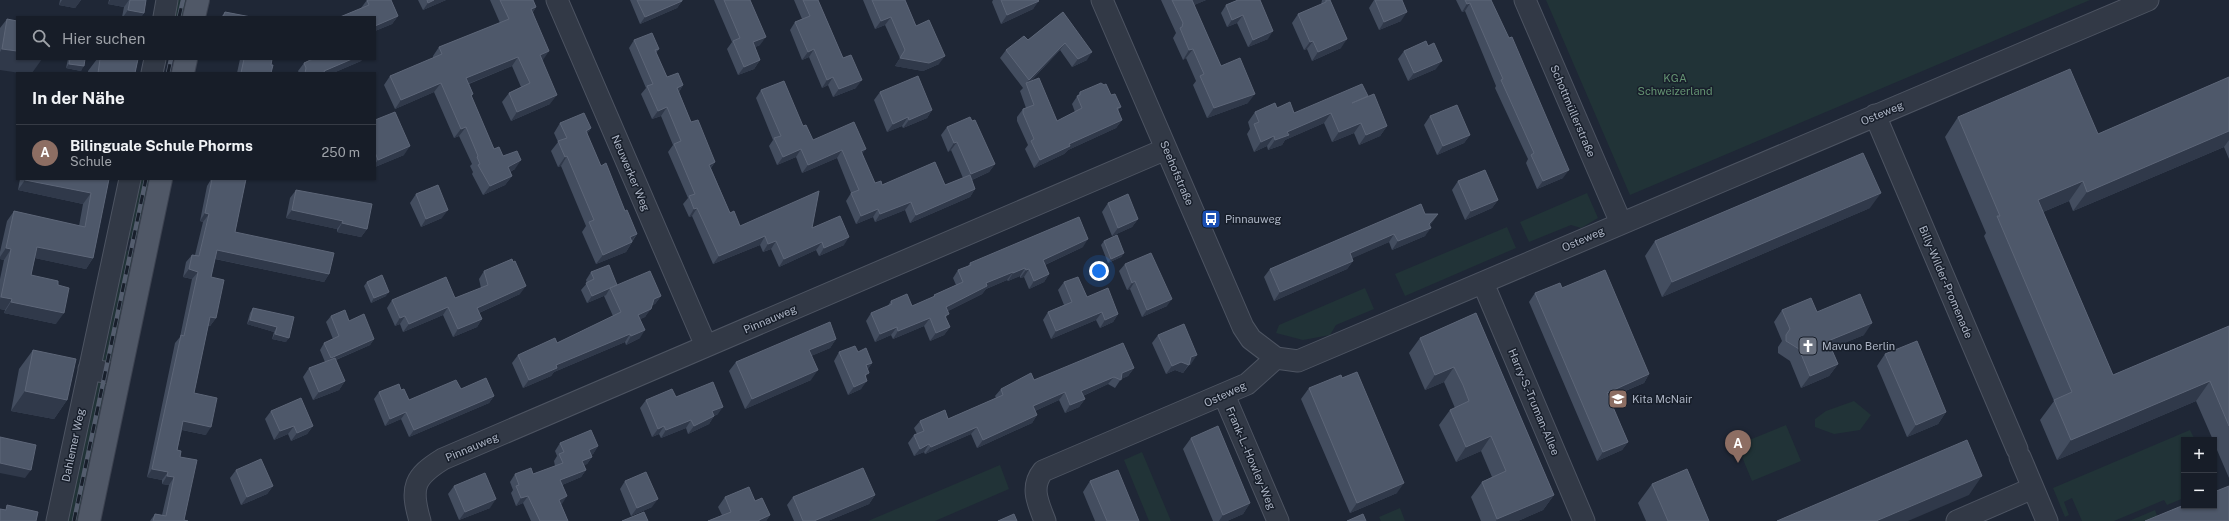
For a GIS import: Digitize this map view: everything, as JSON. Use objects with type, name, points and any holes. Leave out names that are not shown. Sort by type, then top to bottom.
[{"type":"main road","points":[[194,16],[198,0]]},
{"type":"main road","points":[[183,72],[186,60]]},
{"type":"main road","points":[[89,521],[160,180]]},
{"type":"street","points":[[164,16],[168,0]]},
{"type":"street","name":"Neuwerker Weg","points":[[557,0],[706,346]]},
{"type":"street","name":"Seehofstraße","points":[[1102,0],[1243,327],[1251,339],[1276,358]]},
{"type":"street","name":"Schottmüllerstraße","points":[[1525,0],[1621,223]]},
{"type":"street","name":"Osteweg","points":[[1045,521],[1039,507],[1035,488],[1038,477],[1043,471],[1247,384],[1276,358],[1298,362],[1621,223],[2148,0]]},
{"type":"street","points":[[152,72],[155,60]]},
{"type":"street","name":"Billy-Wilder-Promenade","points":[[1875,115],[2047,521]]},
{"type":"street","name":"Pinnauweg","points":[[420,521],[416,501],[415,485],[427,469],[444,459],[1166,149]]},
{"type":"street","name":"Dahlemer Weg","points":[[57,521],[130,180]]},
{"type":"street","points":[[117,240],[147,246]]},
{"type":"street","name":"Harry-S.-Truman-Allee","points":[[1483,283],[1584,521]]},
{"type":"street","points":[[89,369],[119,375]]},
{"type":"street","name":"Frank-L.-Howley-Weg","points":[[1224,395],[1278,521]]},
{"type":"street","points":[[1957,521],[2033,488]]},
{"type":"green space","points":[[177,0],[189,0],[186,16],[173,16]]},
{"type":"green space","name":"KGA Schweizerland","points":[[1546,0],[2090,0],[1630,195]]},
{"type":"green space","points":[[141,180],[152,180],[140,234],[132,239],[128,238]]},
{"type":"green space","points":[[1587,193],[1598,218],[1581,228],[1571,225],[1529,242],[1520,222]]},
{"type":"green space","points":[[1507,227],[1516,248],[1405,296],[1395,274]]},
{"type":"green space","points":[[128,250],[133,252],[135,257],[113,363],[98,363],[105,354],[124,253]]},
{"type":"green space","points":[[1365,288],[1374,309],[1336,325],[1330,335],[1303,340],[1276,333],[1279,325]]},
{"type":"green space","points":[[107,379],[108,387],[80,521],[66,521],[94,382]]},
{"type":"green space","points":[[1854,401],[1871,415],[1860,430],[1834,434],[1815,427],[1815,419],[1826,411]]},
{"type":"green space","points":[[1786,425],[1801,461],[1752,481],[1737,445]]},
{"type":"green space","points":[[2190,430],[2194,437],[2181,437],[2181,499],[2167,505],[2164,500],[2114,521],[2082,521],[2072,498],[2064,502],[2069,515],[2065,517],[2053,488]]},
{"type":"green space","points":[[1142,452],[1171,521],[1149,521],[1124,460]]},
{"type":"green space","points":[[1000,465],[1009,489],[935,521],[868,521]]},
{"type":"green space","points":[[1400,508],[1405,521],[1381,521],[1379,517]]},
{"type":"green space","points":[[2155,510],[2159,521],[2129,521]]},
{"type":"building","points":[[130,0],[146,0],[144,13],[128,10]]},
{"type":"building","points":[[367,0],[391,0],[398,16],[376,26],[376,16],[342,16],[369,5]]},
{"type":"building","points":[[427,0],[434,0],[428,3]]},
{"type":"building","points":[[500,0],[533,0],[536,7],[531,9],[549,51],[540,55],[557,95],[517,112],[509,93],[530,83],[518,57],[466,78],[473,94],[471,95],[494,149],[499,147],[503,156],[517,151],[521,160],[508,167],[512,176],[490,186],[478,165],[480,164],[477,157],[478,156],[466,127],[461,129],[441,83],[401,100],[390,76],[442,54],[439,47],[509,19]]},
{"type":"building","points":[[637,0],[682,0],[682,1],[645,17]]},
{"type":"building","points":[[724,0],[750,0],[766,37],[753,42],[760,60],[744,67],[733,41],[740,38]]},
{"type":"building","points":[[803,0],[818,0],[843,58],[851,55],[862,80],[839,89],[833,77],[827,80],[814,49],[808,52],[795,22],[810,16]]},
{"type":"building","points":[[872,0],[905,0],[916,26],[929,20],[945,56],[929,63],[900,58],[905,50],[891,17],[881,21]]},
{"type":"building","points":[[1001,0],[1038,0],[1039,1],[1007,15]]},
{"type":"building","points":[[1172,0],[1192,0],[1221,66],[1240,58],[1255,94],[1214,108],[1200,76],[1204,74],[1193,49],[1189,50],[1180,28],[1182,27],[1183,23]]},
{"type":"building","points":[[1238,0],[1260,0],[1273,31],[1253,40],[1243,15],[1232,20],[1226,5]]},
{"type":"building","points":[[1326,0],[1330,0],[1347,39],[1318,52],[1313,41],[1310,42],[1298,14],[1326,2]]},
{"type":"building","points":[[1375,0],[1402,0],[1407,12],[1384,22]]},
{"type":"building","points":[[1465,0],[1491,0],[1509,38],[1512,37],[1569,170],[1543,181],[1531,155],[1534,153],[1501,80],[1503,79],[1470,3],[1467,4]]},
{"type":"building","points":[[225,12],[246,16],[223,16]]},
{"type":"building","points":[[1063,12],[1092,52],[1078,59],[1065,43],[1029,80],[1006,50],[1024,36],[1028,40]]},
{"type":"building","points":[[7,19],[16,21],[16,51],[2,49]]},
{"type":"building","points":[[652,33],[659,49],[655,50],[667,77],[678,73],[683,85],[677,88],[691,122],[698,120],[715,162],[709,165],[730,213],[734,211],[740,226],[819,191],[812,228],[840,216],[849,237],[824,248],[822,242],[784,259],[776,241],[768,244],[765,236],[719,256],[697,208],[694,209],[689,196],[695,194],[674,144],[681,141],[667,107],[658,111],[647,86],[653,84],[634,40]]},
{"type":"building","points":[[1426,41],[1428,46],[1434,43],[1442,61],[1414,73],[1404,51]]},
{"type":"building","points":[[70,60],[85,60],[84,66],[69,64]]},
{"type":"building","points":[[100,60],[138,60],[135,72],[98,72]]},
{"type":"building","points":[[244,60],[272,60],[271,65],[273,65],[271,72],[241,72]]},
{"type":"building","points":[[311,60],[350,60],[324,72],[305,72],[306,68],[304,63]]},
{"type":"building","points":[[2070,69],[2098,134],[2229,77],[2229,131],[2087,192],[2083,181],[2038,200],[2113,375],[2229,326],[2229,426],[2210,381],[2071,440],[2054,400],[2072,392],[1997,216],[2000,216],[1958,117]]},
{"type":"building","points":[[918,76],[932,110],[909,120],[908,117],[893,124],[880,92]]},
{"type":"building","points":[[1039,78],[1057,121],[1082,108],[1077,96],[1080,95],[1080,92],[1101,83],[1104,85],[1106,84],[1111,95],[1115,94],[1121,107],[1117,108],[1122,120],[1069,144],[1070,146],[1040,160],[1031,141],[1034,139],[1023,113],[1023,109],[1034,105],[1026,83]]},
{"type":"building","points":[[784,81],[803,126],[806,125],[813,140],[854,122],[866,149],[861,151],[875,183],[881,181],[882,185],[935,162],[945,185],[970,175],[975,189],[916,215],[911,202],[880,214],[878,209],[861,216],[851,193],[859,190],[842,150],[808,165],[801,149],[783,157],[774,138],[781,136],[761,90]]},
{"type":"building","points":[[1362,84],[1368,96],[1352,103],[1374,94],[1387,126],[1366,135],[1361,123],[1339,132],[1331,113],[1287,132],[1289,135],[1275,140],[1274,136],[1261,142],[1254,124],[1259,122],[1255,112],[1275,103],[1277,108],[1290,102],[1294,113]]},
{"type":"building","points":[[1457,105],[1470,135],[1443,146],[1430,116]]},
{"type":"building","points":[[395,112],[410,146],[378,160],[376,155],[376,120]]},
{"type":"building","points":[[584,113],[591,128],[586,131],[601,166],[606,163],[625,211],[627,210],[637,234],[630,237],[632,242],[603,255],[589,222],[594,220],[567,156],[565,157],[558,141],[567,138],[560,123]]},
{"type":"building","points":[[970,117],[972,121],[975,120],[995,164],[971,174],[957,142],[954,143],[947,127]]},
{"type":"building","points":[[1863,153],[1881,193],[1672,282],[1655,241]]},
{"type":"building","points":[[1485,170],[1498,200],[1471,211],[1458,181]]},
{"type":"building","points":[[25,180],[109,180],[93,258],[37,247],[31,275],[58,281],[58,285],[69,288],[64,313],[11,302],[12,299],[1,297],[11,249],[6,248],[14,211],[85,227],[91,193]]},
{"type":"building","points":[[212,180],[246,180],[235,232],[334,253],[329,274],[217,250],[211,277],[224,280],[216,318],[210,317],[194,393],[217,398],[211,427],[183,421],[177,450],[181,451],[180,457],[197,460],[184,520],[188,521],[153,521],[155,514],[166,516],[174,477],[167,476],[168,472],[152,469],[181,335],[184,336],[198,272],[189,269],[192,255],[199,256],[209,214],[205,213]]},
{"type":"building","points":[[438,185],[448,210],[426,219],[416,194]]},
{"type":"building","points":[[296,190],[372,204],[367,229],[342,223],[343,221],[292,210]]},
{"type":"building","points":[[1128,194],[1138,219],[1118,228],[1108,203]]},
{"type":"building","points":[[1421,204],[1425,214],[1438,214],[1429,224],[1431,228],[1398,241],[1394,234],[1350,253],[1353,261],[1280,292],[1270,269]]},
{"type":"building","points":[[1079,217],[1088,239],[1043,260],[1049,274],[1034,281],[1029,269],[1026,270],[1025,268],[986,283],[987,286],[946,307],[949,314],[945,316],[950,327],[936,333],[930,318],[898,331],[897,327],[880,334],[871,313],[892,304],[891,301],[907,294],[912,306],[935,296],[934,295],[963,282],[958,270],[971,265],[970,263]]},
{"type":"building","points":[[1117,235],[1124,253],[1111,259],[1104,241]]},
{"type":"building","points":[[1151,253],[1172,299],[1147,310],[1135,281],[1132,283],[1125,264]]},
{"type":"building","points":[[512,259],[513,262],[515,261],[526,286],[477,308],[482,319],[458,329],[448,307],[409,324],[405,316],[400,318],[392,300],[446,277],[455,298],[488,285],[484,271]]},
{"type":"building","points":[[609,265],[617,285],[592,296],[586,283],[594,279],[591,272]]},
{"type":"building","points":[[1605,270],[1649,374],[1607,393],[1628,442],[1603,452],[1535,293],[1560,283],[1562,288]]},
{"type":"building","points":[[650,271],[661,296],[654,299],[651,309],[638,315],[645,330],[631,336],[630,334],[556,365],[557,368],[529,380],[518,355],[555,338],[557,343],[621,312],[610,288]]},
{"type":"building","points":[[382,275],[389,292],[374,298],[367,282]]},
{"type":"building","points":[[1078,277],[1087,297],[1108,288],[1118,314],[1105,320],[1102,312],[1056,331],[1048,312],[1072,302],[1064,282]]},
{"type":"building","name":"Mavuno Berlin","points":[[1860,294],[1872,323],[1828,341],[1838,364],[1810,376],[1799,349],[1786,341],[1786,335],[1790,329],[1782,310],[1811,298],[1817,312]]},
{"type":"building","points":[[253,308],[294,317],[289,338],[275,334],[277,327],[250,320]]},
{"type":"building","points":[[345,310],[349,321],[364,314],[374,339],[331,358],[324,343],[339,336],[331,316]]},
{"type":"building","points":[[1476,313],[1554,495],[1497,519],[1482,482],[1506,471],[1491,436],[1466,447],[1450,410],[1469,401],[1463,385],[1454,367],[1435,375],[1420,338]]},
{"type":"building","points":[[830,322],[836,339],[809,350],[818,370],[752,399],[736,362]]},
{"type":"building","points":[[1184,324],[1197,355],[1191,357],[1189,365],[1181,362],[1172,366],[1158,335]]},
{"type":"building","points":[[1917,341],[1946,412],[1916,425],[1885,354]]},
{"type":"building","points":[[1123,343],[1134,368],[1122,373],[1121,380],[1114,377],[1081,391],[1085,399],[1070,405],[1065,392],[1033,406],[1037,415],[983,440],[977,427],[931,447],[929,444],[920,449],[914,435],[924,431],[920,421],[945,410],[948,419],[1003,395],[1001,389],[1031,373],[1034,380]]},
{"type":"building","points":[[855,346],[858,352],[866,348],[872,363],[866,365],[869,373],[865,375],[867,381],[854,387],[839,352]]},
{"type":"building","points":[[33,350],[76,359],[67,400],[25,391]]},
{"type":"building","points":[[335,358],[345,381],[319,392],[309,368]]},
{"type":"building","points":[[1357,372],[1404,483],[1357,503],[1309,388],[1341,375],[1342,378]]},
{"type":"building","points":[[486,378],[494,396],[414,430],[406,412],[390,419],[379,392],[399,384],[401,390],[404,389],[409,400],[456,380],[461,389]]},
{"type":"building","points":[[713,382],[723,407],[712,411],[714,416],[694,426],[691,420],[666,430],[664,426],[658,429],[646,400],[672,389],[676,397]]},
{"type":"building","points":[[301,398],[313,426],[297,433],[294,426],[280,431],[271,411]]},
{"type":"building","points":[[1218,426],[1250,503],[1223,515],[1191,438]]},
{"type":"building","points":[[591,430],[598,446],[589,450],[592,457],[582,461],[586,470],[560,480],[567,496],[559,500],[568,521],[540,521],[528,496],[521,498],[516,486],[519,485],[515,474],[531,468],[533,474],[563,463],[559,454],[564,452],[560,443]]},
{"type":"building","points":[[0,437],[36,445],[31,470],[0,463]]},
{"type":"building","points":[[1967,440],[1982,476],[1876,521],[1777,521]]},
{"type":"building","points":[[261,459],[273,486],[247,497],[236,470]]},
{"type":"building","points":[[863,468],[875,495],[814,521],[803,521],[793,497]]},
{"type":"building","points":[[1687,469],[1709,521],[1668,521],[1652,484]]},
{"type":"building","points":[[1118,470],[1139,521],[1107,521],[1090,481]]},
{"type":"building","points":[[646,472],[658,499],[637,508],[625,481]]},
{"type":"building","points":[[485,473],[496,499],[465,512],[454,486]]},
{"type":"building","points":[[2229,486],[2229,521],[2145,521],[2181,506],[2181,509],[2217,509],[2217,491]]},
{"type":"building","points":[[749,487],[755,501],[762,498],[770,515],[759,521],[708,521],[731,512],[725,497]]},
{"type":"building","points":[[7,505],[38,512],[36,521],[0,521],[0,509],[6,510]]},
{"type":"building","points":[[644,512],[648,521],[622,521]]},
{"type":"building","points":[[1014,514],[1017,521],[998,521]]},
{"type":"building","points":[[1363,514],[1366,521],[1347,521]]},
{"type":"railway","points":[[179,16],[183,0]]},
{"type":"railway","points":[[168,72],[171,60]]},
{"type":"railway","points":[[74,521],[146,180]]},
{"type":"place","name":"Pinnauweg","points":[[1211,219]]},
{"type":"place","name":"Mavuno Berlin","points":[[1808,346]]},
{"type":"place","name":"Kita McNair","points":[[1618,399]]},
{"type":"place","name":"Bilinguale Schule Phorms","points":[[1738,463]]}]
